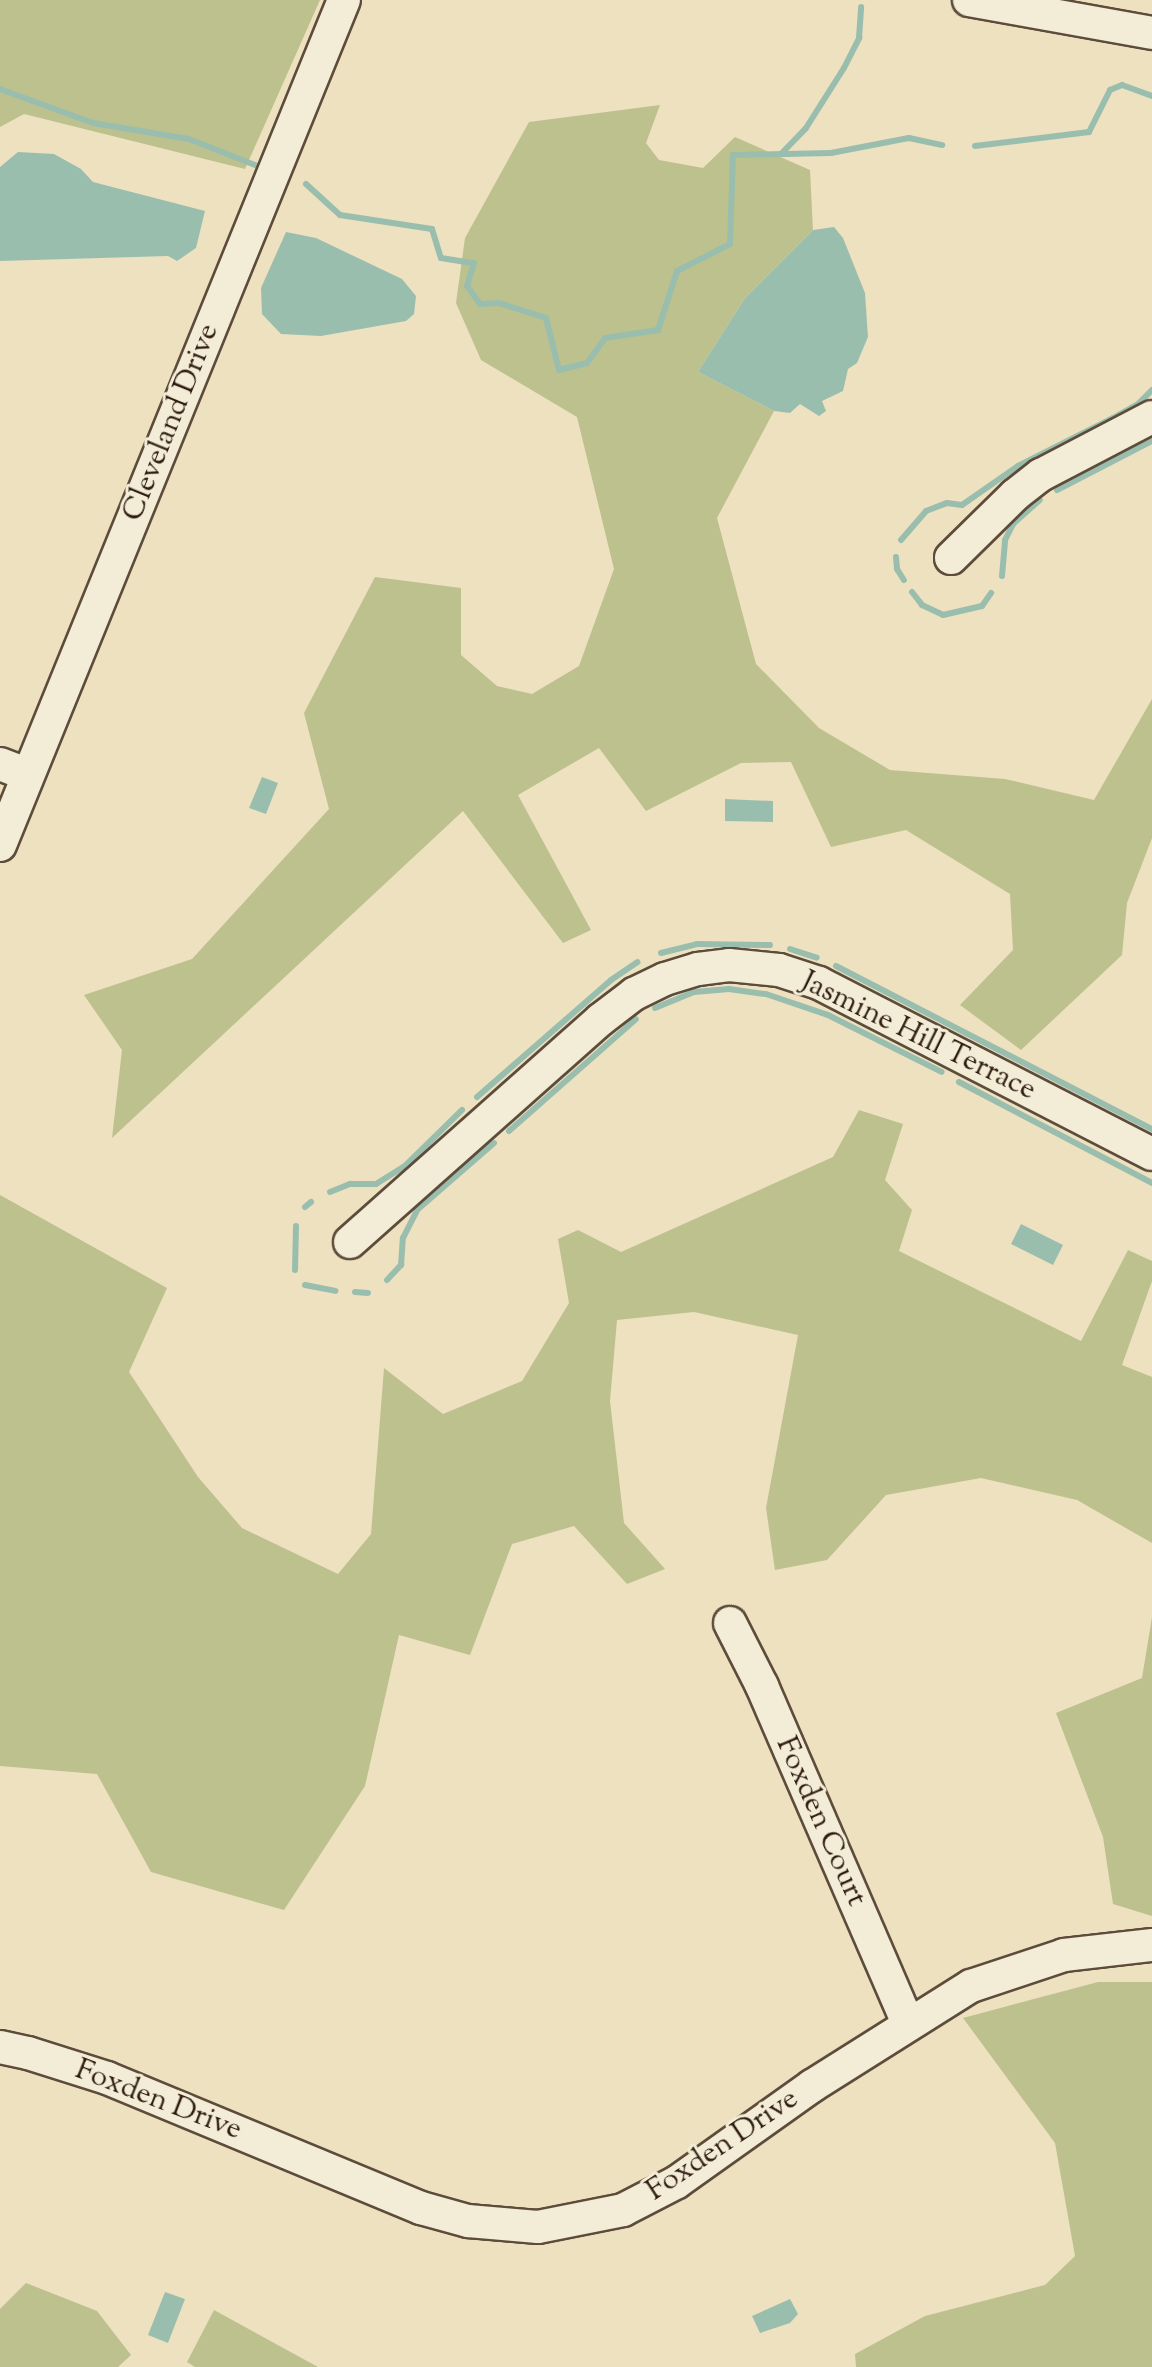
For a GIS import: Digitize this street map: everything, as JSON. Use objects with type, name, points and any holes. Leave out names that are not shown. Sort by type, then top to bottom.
[{"type":"street","name":"Cleveland Drive","points":[[0,845],[14,769],[344,0]]},
{"type":"street","points":[[969,0],[1152,33]]},
{"type":"street","points":[[951,558],[1015,495],[1041,475],[1152,417]]},
{"type":"street","name":"Jasmine Hill Terrace","points":[[349,1242],[600,1020],[634,994],[664,979],[698,969],[729,965],[779,970],[819,984],[1152,1154]]},
{"type":"street","name":"Foxden Court","points":[[730,1623],[762,1686],[908,2023]]},
{"type":"street","name":"Foxden Drive","points":[[0,2047],[107,2078],[421,2208],[468,2221],[538,2227],[623,2210],[677,2182],[908,2023],[971,1986],[1064,1955],[1152,1945]]},
{"type":"green space","points":[[0,0],[320,0],[245,169],[24,114],[0,127]]},
{"type":"green space","points":[[660,105],[646,143],[659,160],[703,168],[735,137],[810,170],[813,230],[745,298],[698,372],[774,411],[717,518],[756,664],[819,728],[890,770],[1005,779],[1094,800],[1152,699],[1152,838],[1127,903],[1122,955],[1021,1050],[960,1005],[1013,950],[1010,894],[906,830],[831,847],[791,762],[741,763],[646,811],[599,748],[518,795],[591,930],[563,943],[463,811],[112,1138],[122,1050],[84,995],[192,959],[329,809],[304,713],[375,577],[461,588],[461,655],[497,686],[532,694],[579,666],[614,569],[577,417],[481,360],[456,303],[465,238],[529,122]]},
{"type":"green space","points":[[859,1110],[903,1124],[885,1180],[912,1210],[899,1251],[1081,1341],[1128,1250],[1152,1261],[1152,1281],[1122,1365],[1152,1377],[1152,1543],[1077,1500],[981,1478],[886,1495],[827,1560],[775,1570],[766,1508],[798,1335],[694,1312],[617,1320],[610,1401],[624,1523],[665,1569],[627,1584],[574,1526],[512,1544],[470,1655],[399,1635],[365,1786],[284,1910],[151,1872],[97,1774],[0,1766],[0,1195],[167,1288],[129,1372],[198,1477],[242,1528],[338,1574],[371,1534],[384,1368],[443,1414],[522,1381],[569,1303],[558,1239],[578,1230],[621,1252],[833,1157]]},
{"type":"green space","points":[[1152,1617],[1152,1916],[1113,1904],[1103,1837],[1056,1713],[1142,1678]]},
{"type":"green space","points":[[1098,1982],[1152,1982],[1152,2367],[856,2367],[855,2354],[925,2316],[1045,2285],[1075,2256],[1055,2143],[963,2018]]},
{"type":"green space","points":[[26,2283],[97,2311],[131,2355],[118,2367],[0,2367],[0,2309]]},
{"type":"green space","points":[[214,2310],[318,2367],[195,2367],[187,2362]]},
{"type":"shaded area","points":[[18,152],[54,154],[81,169],[93,182],[205,211],[196,248],[177,261],[168,256],[0,261],[0,167]]},
{"type":"shaded area","points":[[834,227],[843,238],[865,293],[868,337],[857,363],[848,369],[843,391],[822,401],[826,411],[819,416],[800,404],[790,413],[774,411],[698,372],[745,298],[813,230]]},
{"type":"shaded area","points":[[286,232],[316,238],[402,279],[416,296],[414,314],[406,321],[321,336],[281,334],[262,314],[261,288]]},
{"type":"shaded area","points":[[262,777],[278,783],[266,814],[249,808]]},
{"type":"shaded area","points":[[725,799],[773,801],[773,822],[725,821]]},
{"type":"shaded area","points":[[1021,1224],[1063,1245],[1053,1265],[1011,1244]]},
{"type":"shaded area","points":[[165,2292],[185,2299],[168,2343],[148,2335]]},
{"type":"shaded area","points":[[790,2299],[798,2314],[790,2323],[760,2333],[752,2316]]},
{"type":"waterway","points":[[781,154],[806,128],[844,68],[859,38],[861,7]]},
{"type":"waterway","points":[[975,146],[1089,132],[1110,90],[1122,85],[1152,96]]},
{"type":"waterway","points":[[0,89],[93,123],[189,139],[260,167]]},
{"type":"waterway","points":[[306,184],[340,215],[432,229],[441,258],[474,263],[467,286],[480,304],[499,303],[546,318],[559,370],[587,363],[605,338],[658,330],[677,271],[730,244],[733,155],[831,153],[909,138],[942,145]]},
{"type":"waterway","points":[[901,540],[926,511],[947,503],[962,505],[1018,466],[1138,404],[1152,390]]},
{"type":"waterway","points":[[1057,490],[1152,441]]},
{"type":"waterway","points":[[1002,576],[1005,540],[1013,524],[1040,500]]},
{"type":"waterway","points":[[896,557],[897,569],[904,580]]},
{"type":"waterway","points":[[912,592],[922,605],[943,615],[982,606],[991,593]]},
{"type":"waterway","points":[[661,953],[697,944],[770,945]]},
{"type":"waterway","points":[[790,949],[817,958]]},
{"type":"waterway","points":[[477,1097],[611,980],[638,962]]},
{"type":"waterway","points":[[836,966],[1152,1129]]},
{"type":"waterway","points":[[655,1008],[694,992],[729,989],[766,994],[828,1015],[942,1072]]},
{"type":"waterway","points":[[509,1131],[636,1019]]},
{"type":"waterway","points":[[959,1082],[1152,1183]]},
{"type":"waterway","points":[[330,1192],[350,1184],[376,1184],[405,1166],[462,1110]]},
{"type":"waterway","points":[[387,1280],[401,1265],[403,1238],[417,1210],[494,1143]]},
{"type":"waterway","points":[[305,1207],[311,1202]]},
{"type":"waterway","points":[[295,1270],[296,1226]]},
{"type":"waterway","points":[[305,1285],[335,1291]]},
{"type":"waterway","points":[[355,1292],[368,1293]]}]
